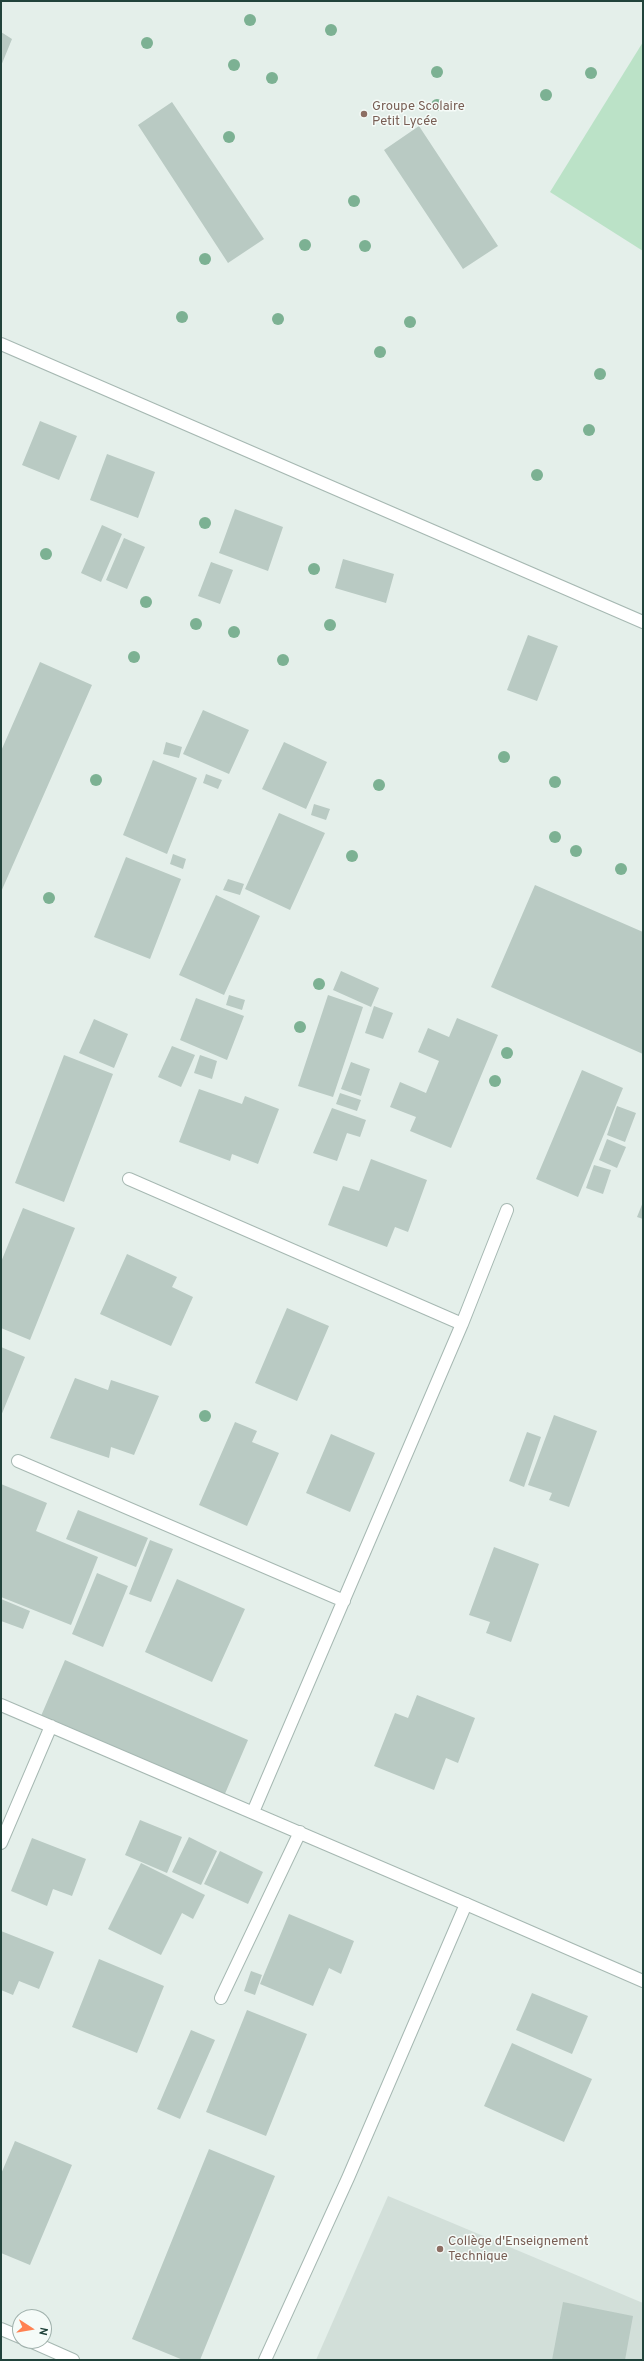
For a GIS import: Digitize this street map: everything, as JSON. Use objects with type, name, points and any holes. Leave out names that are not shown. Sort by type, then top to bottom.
[{"type":"street","points":[[1,344],[643,622]]},
{"type":"street","points":[[129,1180],[462,1324]]},
{"type":"street","points":[[253,1812],[462,1324],[507,1210]]},
{"type":"street","points":[[18,1461],[344,1602]]},
{"type":"street","points":[[1,1705],[300,1832],[643,1981]]},
{"type":"street","points":[[1,1843],[51,1726]]},
{"type":"street","points":[[221,1998],[300,1832]]},
{"type":"street","points":[[265,2360],[348,2178],[466,1904]]},
{"type":"street","points":[[1,2329],[12,2334]]},
{"type":"street","points":[[48,2349],[73,2360]]},
{"type":"shaded area","name":"Collège d'Enseignement Technique","points":[[388,2196],[643,2303],[643,2360],[316,2360]]},
{"type":"green space","points":[[643,42],[643,251],[550,192]]},
{"type":"building","points":[[1,32],[12,39],[1,66]]},
{"type":"building","points":[[172,102],[264,239],[228,263],[138,125]]},
{"type":"building","points":[[419,126],[498,246],[463,269],[384,150]]},
{"type":"building","points":[[40,421],[77,436],[59,480],[22,465]]},
{"type":"building","points":[[107,454],[155,472],[138,518],[90,500]]},
{"type":"building","points":[[235,509],[283,527],[268,571],[219,553]]},
{"type":"building","points":[[102,525],[122,534],[101,582],[81,573]]},
{"type":"building","points":[[124,538],[145,547],[127,589],[106,580]]},
{"type":"building","points":[[343,559],[394,574],[386,603],[335,588]]},
{"type":"building","points":[[211,562],[233,570],[220,604],[198,596]]},
{"type":"building","points":[[528,635],[558,646],[537,701],[507,690]]},
{"type":"building","points":[[40,662],[92,685],[1,892],[1,751]]},
{"type":"building","points":[[203,710],[249,730],[229,774],[183,754]]},
{"type":"building","points":[[166,742],[182,747],[179,758],[163,754]]},
{"type":"building","points":[[284,742],[327,762],[306,809],[262,789]]},
{"type":"building","points":[[153,760],[197,778],[167,854],[123,835]]},
{"type":"building","points":[[206,774],[222,780],[218,789],[203,783]]},
{"type":"building","points":[[314,804],[330,809],[326,820],[311,815]]},
{"type":"building","points":[[279,813],[325,833],[290,910],[245,889]]},
{"type":"building","points":[[173,854],[186,859],[183,869],[170,864]]},
{"type":"building","points":[[126,857],[181,879],[150,959],[94,937]]},
{"type":"building","points":[[228,879],[244,884],[240,895],[223,890]]},
{"type":"building","points":[[535,885],[643,932],[643,1054],[491,987]]},
{"type":"building","points":[[216,895],[260,916],[224,995],[179,975]]},
{"type":"building","points":[[341,971],[379,988],[371,1007],[333,990]]},
{"type":"building","points":[[229,995],[245,1000],[242,1010],[226,1005]]},
{"type":"building","points":[[328,995],[363,1007],[333,1097],[298,1086]]},
{"type":"building","points":[[196,998],[244,1016],[227,1060],[180,1040]]},
{"type":"building","points":[[374,1006],[393,1013],[383,1039],[365,1033]]},
{"type":"building","points":[[457,1018],[498,1035],[451,1148],[410,1131],[416,1117],[390,1107],[400,1082],[426,1093],[439,1061],[418,1052],[428,1028],[449,1037]]},
{"type":"building","points":[[94,1019],[128,1034],[114,1068],[79,1053]]},
{"type":"building","points":[[172,1046],[195,1055],[181,1087],[158,1077]]},
{"type":"building","points":[[64,1055],[113,1074],[64,1202],[15,1183]]},
{"type":"building","points":[[200,1055],[217,1061],[212,1079],[194,1073]]},
{"type":"building","points":[[351,1062],[370,1069],[361,1096],[341,1089]]},
{"type":"building","points":[[582,1070],[623,1088],[578,1197],[536,1179]]},
{"type":"building","points":[[199,1089],[242,1104],[245,1096],[279,1109],[258,1164],[232,1154],[230,1161],[179,1142]]},
{"type":"building","points":[[340,1093],[361,1100],[357,1111],[336,1104]]},
{"type":"building","points":[[617,1106],[636,1113],[625,1142],[607,1135]]},
{"type":"building","points":[[332,1108],[366,1120],[360,1137],[347,1133],[337,1161],[313,1153]]},
{"type":"building","points":[[607,1139],[626,1147],[617,1168],[599,1160]]},
{"type":"building","points":[[371,1159],[427,1180],[408,1232],[395,1227],[387,1247],[328,1225],[343,1186],[359,1191]]},
{"type":"building","points":[[594,1165],[611,1170],[603,1194],[586,1188]]},
{"type":"building","points":[[643,1202],[643,1219],[637,1217]]},
{"type":"building","points":[[23,1208],[75,1228],[30,1340],[1,1328],[1,1262]]},
{"type":"building","points":[[127,1254],[177,1277],[172,1287],[193,1297],[171,1346],[100,1314]]},
{"type":"building","points":[[287,1308],[329,1326],[297,1401],[255,1383]]},
{"type":"building","points":[[1,1347],[25,1357],[1,1416]]},
{"type":"building","points":[[75,1378],[108,1390],[111,1380],[159,1396],[134,1455],[111,1447],[109,1458],[50,1438]]},
{"type":"building","points":[[554,1415],[597,1431],[569,1507],[549,1500],[552,1493],[528,1485]]},
{"type":"building","points":[[235,1422],[257,1431],[252,1442],[279,1453],[247,1526],[199,1505]]},
{"type":"building","points":[[527,1432],[541,1437],[524,1487],[509,1481]]},
{"type":"building","points":[[331,1434],[375,1453],[350,1512],[306,1493]]},
{"type":"building","points":[[1,1484],[47,1503],[36,1531],[98,1557],[71,1625],[1,1597]]},
{"type":"building","points":[[78,1510],[148,1538],[136,1567],[66,1539]]},
{"type":"building","points":[[150,1540],[173,1549],[151,1602],[129,1594]]},
{"type":"building","points":[[494,1547],[539,1564],[511,1642],[486,1633],[490,1622],[469,1615]]},
{"type":"building","points":[[97,1573],[128,1586],[103,1647],[72,1634]]},
{"type":"building","points":[[177,1579],[245,1609],[212,1682],[145,1652]]},
{"type":"building","points":[[1,1599],[30,1611],[23,1629],[1,1621]]},
{"type":"building","points":[[65,1660],[248,1740],[224,1796],[41,1716]]},
{"type":"building","points":[[417,1695],[475,1718],[458,1763],[446,1758],[434,1790],[374,1766],[395,1713],[408,1718]]},
{"type":"building","points":[[140,1820],[182,1837],[167,1873],[125,1855]]},
{"type":"building","points":[[189,1837],[217,1851],[201,1885],[172,1872]]},
{"type":"building","points":[[32,1838],[86,1859],[72,1896],[53,1889],[47,1906],[11,1891]]},
{"type":"building","points":[[220,1851],[263,1872],[248,1904],[204,1884]]},
{"type":"building","points":[[141,1863],[205,1895],[193,1919],[182,1913],[161,1955],[108,1929]]},
{"type":"building","points":[[289,1914],[354,1941],[341,1974],[329,1968],[313,2006],[260,1984]]},
{"type":"building","points":[[1,1931],[54,1952],[39,1989],[19,1981],[13,1995],[1,1990]]},
{"type":"building","points":[[99,1959],[164,1986],[137,2053],[72,2027]]},
{"type":"building","points":[[251,1971],[262,1975],[255,1995],[244,1991]]},
{"type":"building","points":[[532,1993],[588,2016],[572,2054],[516,2030]]},
{"type":"building","points":[[247,2010],[307,2034],[266,2136],[206,2112]]},
{"type":"building","points":[[191,2030],[215,2040],[180,2119],[157,2109]]},
{"type":"building","points":[[512,2043],[592,2079],[564,2142],[484,2106]]},
{"type":"building","points":[[15,2141],[72,2165],[30,2265],[1,2253],[1,2174]]},
{"type":"building","points":[[209,2149],[275,2176],[200,2360],[183,2360],[132,2339]]},
{"type":"building","points":[[563,2302],[633,2316],[625,2360],[552,2360]]},
{"type":"place","name":"Groupe Scolaire Petit Lycée","points":[[364,114]]},
{"type":"place","name":"Collège d'Enseignement Technique","points":[[440,2249]]}]
